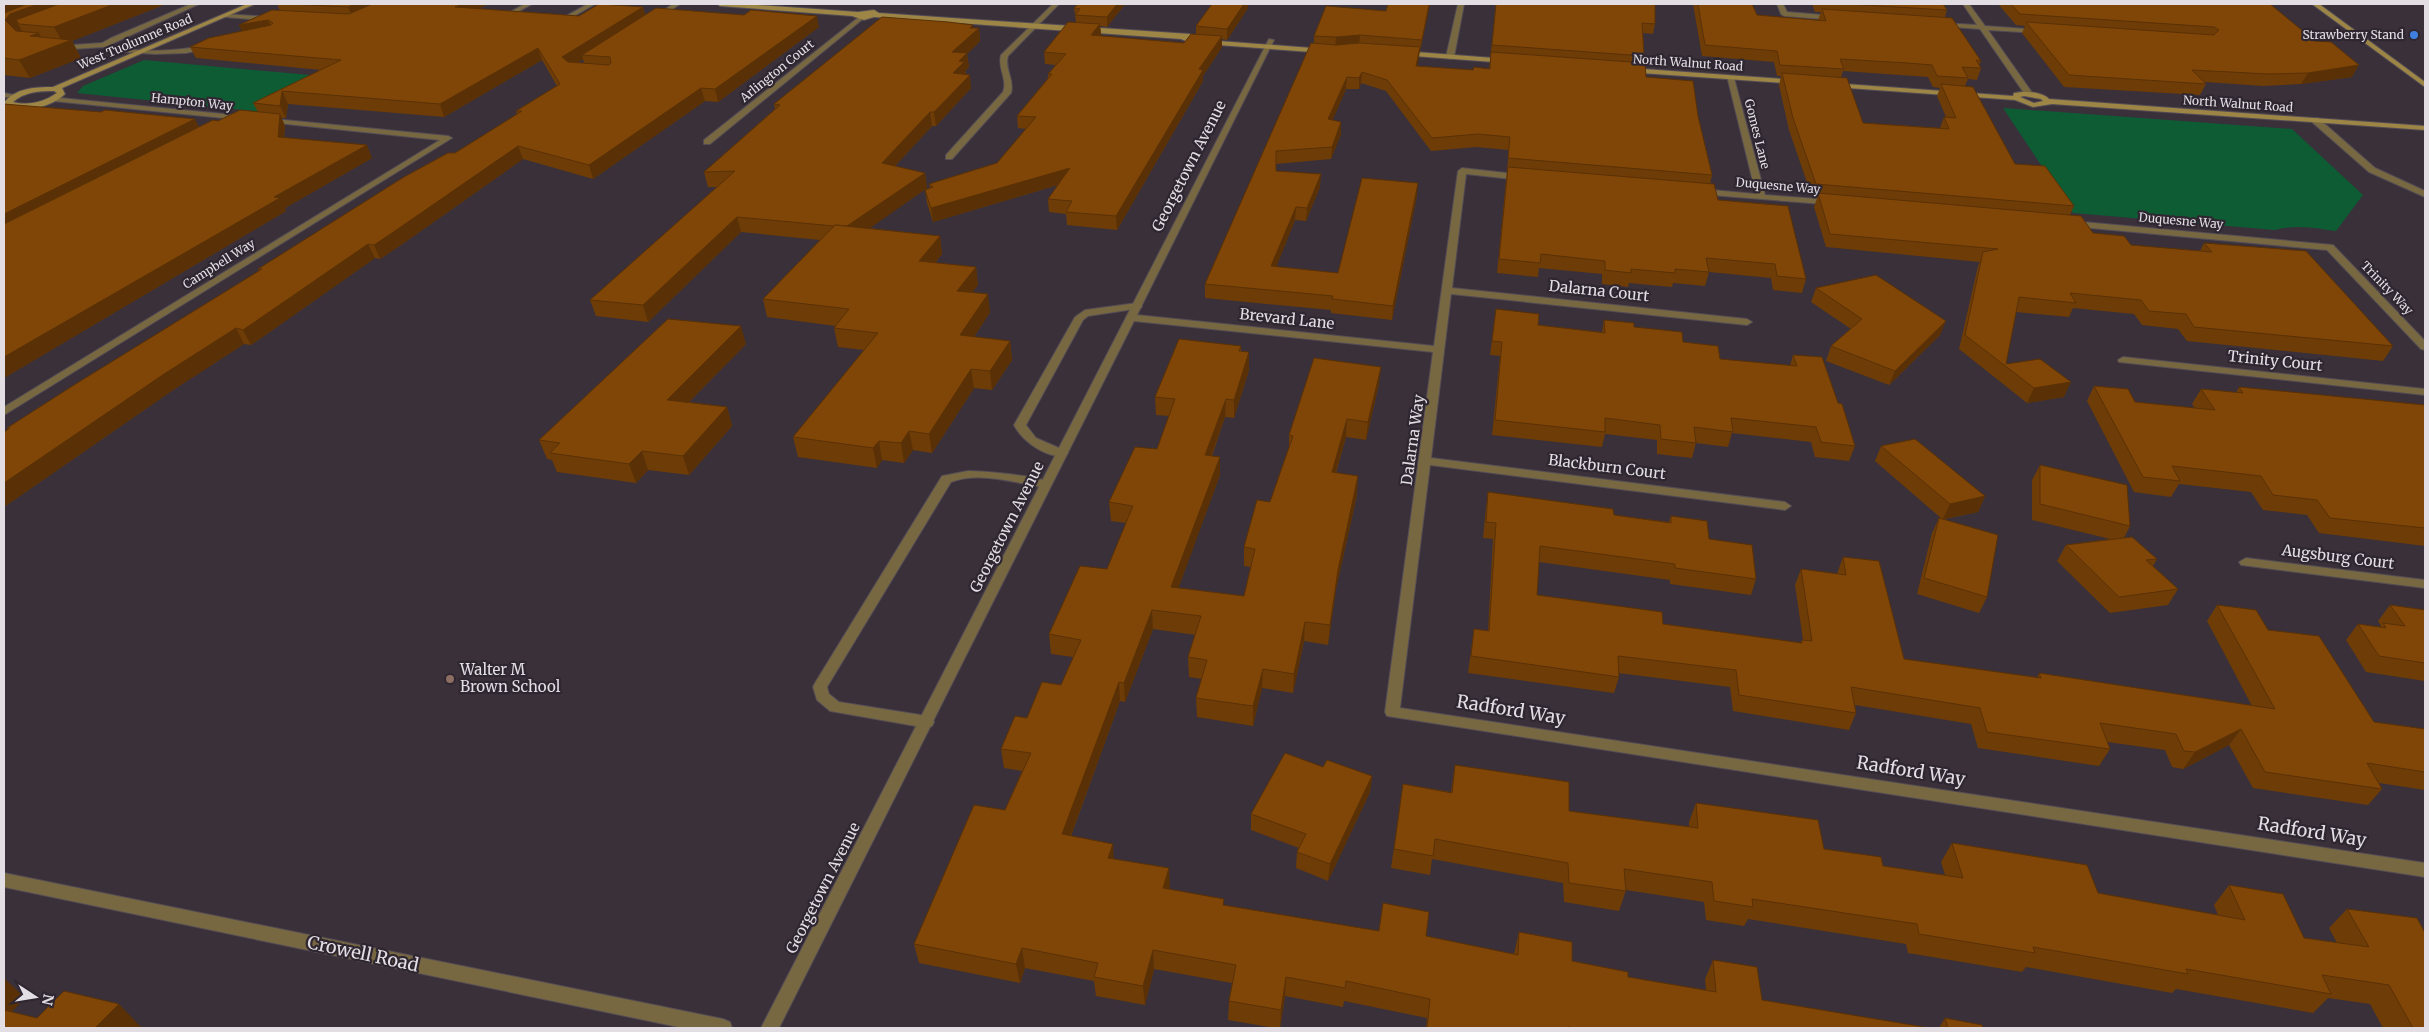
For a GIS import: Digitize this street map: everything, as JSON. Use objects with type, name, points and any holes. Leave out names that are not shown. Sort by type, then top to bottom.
[{"type":"street","points":[[51,47],[67,48],[104,45],[113,39],[196,4]]},
{"type":"street","name":"West Tuolumne Road","points":[[16,96],[39,90],[54,89],[252,4]]},
{"type":"street","points":[[523,19],[504,18],[529,4]]},
{"type":"street","points":[[551,21],[560,22],[592,4]]},
{"type":"street","points":[[646,24],[677,4]]},
{"type":"street","points":[[720,4],[859,16],[868,11],[875,13],[875,16],[1182,37],[1191,41],[1329,44]]},
{"type":"street","points":[[949,157],[1007,93],[1010,82],[1003,59],[1032,26],[1056,4]]},
{"type":"street","points":[[1450,57],[1462,4]]},
{"type":"street","points":[[1780,4],[1784,14],[1844,18]]},
{"type":"street","points":[[1966,4],[2029,94]]},
{"type":"street","points":[[2315,4],[2425,85]]},
{"type":"street","points":[[226,15],[282,19]]},
{"type":"street","name":"Arlington Court","points":[[707,142],[859,16]]},
{"type":"street","points":[[1933,24],[2051,32]]},
{"type":"street","points":[[104,45],[110,48],[144,50],[196,50],[217,44]]},
{"type":"street","points":[[1269,44],[1335,52]]},
{"type":"street","name":"Georgetown Avenue","points":[[770,1028],[1269,44]]},
{"type":"street","points":[[1395,53],[1518,62]]},
{"type":"street","name":"North Walnut Road","points":[[1624,70],[1810,83]]},
{"type":"street","name":"Gomes Lane","points":[[1730,78],[1761,197]]},
{"type":"street","points":[[1830,85],[2016,98],[2022,102],[2038,105],[2047,104],[2049,101]]},
{"type":"street","points":[[4,110],[53,99],[61,92],[54,89]]},
{"type":"street","points":[[2016,98],[2017,95],[2029,94],[2049,101]]},
{"type":"street","points":[[4,95],[16,96]]},
{"type":"street","points":[[15,106],[10,105],[9,101],[16,96]]},
{"type":"street","name":"Hampton Way","points":[[53,99],[244,118],[225,124]]},
{"type":"street","name":"North Walnut Road","points":[[2049,101],[2425,128]]},
{"type":"street","name":"Campbell Way","points":[[4,412],[448,138],[258,119]]},
{"type":"street","points":[[2315,120],[2372,170],[2425,194]]},
{"type":"street","name":"Dalarna Way","points":[[1392,712],[1462,172],[1532,177]]},
{"type":"street","name":"Duquesne Way","points":[[1691,191],[1840,204]]},
{"type":"street","name":"Duquesne Way","points":[[2065,224],[2330,247]]},
{"type":"street","name":"Trinity Way","points":[[2330,247],[2425,347]]},
{"type":"street","name":"Dalarna Court","points":[[1448,291],[1747,322]]},
{"type":"street","name":"Brevard Lane","points":[[1062,454],[1029,440],[1020,425],[1078,319],[1085,313],[1134,312],[1440,350]]},
{"type":"street","name":"Trinity Court","points":[[2122,360],[2425,392]]},
{"type":"street","name":"Blackburn Court","points":[[1425,461],[1785,506]]},
{"type":"street","points":[[926,722],[835,707],[822,696],[820,687],[946,479],[954,475],[967,474],[1046,484]]},
{"type":"street","name":"Augsburg Court","points":[[2246,562],[2425,584]]},
{"type":"street","name":"Radford Way","points":[[1392,712],[2425,870]]},
{"type":"street","name":"Crowell Road","points":[[4,880],[723,1028]]},
{"type":"green space","points":[[144,60],[332,77],[264,112],[77,93],[83,86]]},
{"type":"green space","points":[[2003,108],[2292,129],[2363,195],[2336,231],[2298,227],[2275,230],[2073,213]]},
{"type":"building","points":[[27,4],[38,4],[10,14],[5,20],[16,31],[39,33],[30,36],[71,40],[19,60],[4,58],[4,13]]},
{"type":"building","points":[[59,4],[114,4],[54,27],[19,24],[16,20]]},
{"type":"building","points":[[292,4],[355,4],[348,7]]},
{"type":"building","points":[[372,4],[462,4],[455,7],[579,16],[599,4],[643,7],[562,57],[568,62],[609,65],[611,63],[610,57],[582,55],[656,8],[744,15],[751,10],[817,16],[715,89],[701,88],[589,165],[518,146],[374,245],[368,244],[243,330],[236,328],[164,374],[4,483],[4,432],[10,428],[7,428],[262,269],[258,269],[404,177],[448,153],[455,153],[522,111],[516,111],[560,84],[538,48],[440,104],[282,91],[280,106],[253,103],[341,60],[190,47],[209,38],[271,25],[273,23],[268,20],[239,25],[272,10],[349,14]]},
{"type":"building","points":[[1078,4],[1117,4],[1107,17],[1075,15],[1080,9],[1074,8]]},
{"type":"building","points":[[1212,4],[1244,4],[1227,29],[1196,26]]},
{"type":"building","points":[[1388,4],[1429,4],[1422,40],[1360,35],[1314,36],[1326,6],[1386,11]]},
{"type":"building","points":[[1496,4],[1655,4],[1655,24],[1642,23],[1644,56],[1492,45]]},
{"type":"building","points":[[1698,4],[1752,4],[1757,15],[1826,21],[1822,9],[1952,18],[1981,61],[1976,60],[1981,68],[1962,67],[1968,78],[1937,76],[1932,65],[1908,63],[1840,59],[1844,69],[1780,65],[1777,51],[1705,45]]},
{"type":"building","points":[[1847,4],[1943,4],[1947,10]]},
{"type":"building","points":[[2011,4],[2270,4],[2315,41],[2331,42],[2359,65],[2308,73],[2269,74],[2192,70],[2206,84],[2069,75],[2026,22],[2214,35],[2219,30],[2214,27],[2020,14]]},
{"type":"building","points":[[882,17],[948,22],[973,25],[970,28],[979,28],[952,52],[967,53],[959,61],[964,62],[953,73],[970,75],[934,112],[930,112],[882,163],[925,173],[847,226],[737,217],[643,305],[590,300],[735,171],[704,172],[780,105],[774,104]]},
{"type":"building","points":[[1068,22],[1100,24],[1091,35],[1184,43],[1191,34],[1222,36],[1199,69],[1203,70],[1116,216],[1066,212],[1072,201],[1048,199],[1070,168],[931,208],[925,190],[933,187],[929,184],[997,163],[1036,117],[1017,116],[1052,74],[1048,74],[1066,54],[1044,52]]},
{"type":"building","points":[[1311,43],[1336,45],[1360,43],[1420,47],[1416,66],[1473,70],[1474,67],[1490,69],[1491,52],[1645,63],[1646,77],[1693,81],[1698,116],[1712,175],[1508,158],[1510,137],[1478,134],[1432,138],[1387,80],[1362,72],[1359,78],[1347,77],[1328,119],[1341,122],[1332,147],[1276,151],[1276,171],[1321,174],[1307,208],[1296,207],[1271,266],[1338,273],[1362,178],[1418,183],[1393,306],[1332,299],[1333,296],[1205,284]]},
{"type":"building","points":[[1782,73],[1847,78],[1863,123],[1949,129],[1944,117],[1956,118],[1941,84],[1973,87],[2015,164],[2045,166],[2074,206],[1816,184],[1793,118]]},
{"type":"building","points":[[4,104],[101,112],[105,110],[195,119],[4,214]]},
{"type":"building","points":[[240,110],[280,114],[278,137],[367,145],[274,197],[280,198],[4,357],[4,224],[213,120],[218,121]]},
{"type":"building","points":[[1508,167],[1714,184],[1718,200],[1788,206],[1806,279],[1777,276],[1775,264],[1706,258],[1709,272],[1675,269],[1675,273],[1631,269],[1631,273],[1605,270],[1605,261],[1541,254],[1540,263],[1499,259]]},
{"type":"building","points":[[1818,193],[2081,216],[2093,233],[2124,236],[2131,245],[2212,252],[2204,243],[2306,251],[2393,346],[2194,327],[2186,314],[2149,311],[2141,300],[2070,293],[2076,303],[2019,297],[2006,364],[2040,359],[2071,382],[2034,388],[1965,335],[1983,252],[1998,249],[1830,234]]},
{"type":"building","points":[[835,225],[940,236],[919,261],[976,267],[957,291],[988,294],[960,335],[1010,341],[990,371],[971,369],[929,434],[909,431],[901,443],[879,441],[873,448],[793,437],[878,333],[834,328],[849,309],[763,299]]},
{"type":"building","points":[[1876,275],[1946,321],[1895,371],[1831,346],[1862,319],[1816,288]]},
{"type":"building","points":[[1496,309],[1539,314],[1538,325],[1605,333],[1604,320],[1634,323],[1634,327],[1682,332],[1683,342],[1718,346],[1720,359],[1797,366],[1793,355],[1822,357],[1838,403],[1842,404],[1855,446],[1821,442],[1816,427],[1731,418],[1733,432],[1694,427],[1696,443],[1661,439],[1660,425],[1605,418],[1605,432],[1495,420],[1502,342],[1492,341]]},
{"type":"building","points":[[668,319],[741,326],[667,400],[727,407],[683,456],[642,451],[629,464],[550,453],[560,443],[539,440]]},
{"type":"building","points":[[1179,339],[1241,346],[1239,351],[1249,352],[1234,400],[1226,399],[1205,455],[1220,457],[1171,587],[1244,596],[1255,549],[1244,547],[1257,500],[1270,502],[1293,436],[1289,435],[1314,358],[1381,367],[1368,422],[1347,419],[1332,472],[1358,476],[1338,570],[1330,625],[1305,622],[1294,674],[1263,669],[1253,706],[1196,698],[1207,660],[1188,657],[1201,616],[1152,610],[1124,683],[1119,682],[1062,834],[1113,844],[1108,858],[1169,868],[1163,888],[1224,899],[1223,905],[1379,931],[1383,903],[1429,912],[1426,936],[1518,955],[1519,932],[1572,942],[1572,961],[1628,972],[1628,977],[1716,992],[1713,960],[1757,967],[1762,1000],[1930,1028],[1427,1028],[1430,999],[1346,981],[1345,988],[1286,977],[1281,1010],[1229,1001],[1236,965],[1153,950],[1143,986],[1094,977],[1098,963],[1022,948],[1016,964],[914,944],[974,805],[1005,810],[1031,753],[1001,749],[1015,716],[1027,718],[1042,682],[1061,685],[1081,640],[1049,634],[1080,566],[1107,569],[1133,506],[1109,502],[1135,447],[1157,449],[1175,399],[1155,397]]},
{"type":"building","points":[[2094,386],[2128,389],[2135,402],[2215,410],[2201,389],[2243,393],[2239,387],[2425,405],[2425,528],[2330,518],[2317,500],[2273,495],[2261,476],[2172,466],[2180,481],[2143,477]]},
{"type":"building","points":[[1915,439],[1985,496],[1950,504],[1881,446]]},
{"type":"building","points":[[2040,465],[2127,485],[2130,526],[2040,504]]},
{"type":"building","points":[[1488,492],[1613,509],[1614,515],[1671,523],[1671,516],[1707,521],[1709,539],[1752,545],[1756,579],[1675,568],[1675,564],[1540,546],[1537,595],[1662,612],[1663,624],[1802,643],[1802,640],[1812,641],[1801,569],[1846,575],[1843,557],[1879,561],[1904,659],[2041,678],[2039,673],[2275,709],[2217,605],[2256,610],[2268,630],[2319,636],[2374,722],[2425,729],[2425,772],[2367,763],[2382,789],[2265,772],[2241,729],[2195,752],[2184,751],[2176,734],[2100,723],[2110,749],[1987,732],[1980,708],[1851,687],[1856,713],[1739,695],[1736,670],[1618,656],[1619,677],[1471,656],[1474,629],[1489,631],[1496,523],[1486,522]]},
{"type":"building","points":[[1939,518],[1998,535],[1987,597],[1924,578]]},
{"type":"building","points":[[2132,537],[2157,559],[2146,560],[2178,589],[2119,597],[2066,545]]},
{"type":"building","points":[[2390,605],[2425,610],[2425,663],[2379,656],[2358,624],[2386,628],[2383,623],[2405,626]]},
{"type":"building","points":[[1285,753],[1323,767],[1327,760],[1372,776],[1330,864],[1297,852],[1306,834],[1251,814]]},
{"type":"building","points":[[1455,765],[1569,782],[1569,811],[1698,828],[1696,803],[1818,820],[1824,849],[1881,857],[1883,866],[1963,878],[1952,843],[2087,865],[2098,893],[2245,920],[2229,885],[2283,894],[2304,938],[2369,947],[2347,909],[2417,918],[2425,933],[2425,1028],[2413,1028],[2389,985],[2322,975],[2331,994],[2186,969],[2188,974],[2033,947],[2035,953],[1919,934],[1917,924],[1752,899],[1753,907],[1714,901],[1712,882],[1624,869],[1626,891],[1569,883],[1568,863],[1435,839],[1433,856],[1394,849],[1403,784],[1452,793]]},
{"type":"building","points":[[64,991],[119,1004],[95,1028],[4,1028],[4,1010],[37,1018]]},
{"type":"building","points":[[1945,1018],[1982,1025],[1983,1028],[1948,1028]]},
{"type":"place","name":"Strawberry Stand","points":[[2414,35]]},
{"type":"place","name":"Walter M Brown School","points":[[450,679]]}]
